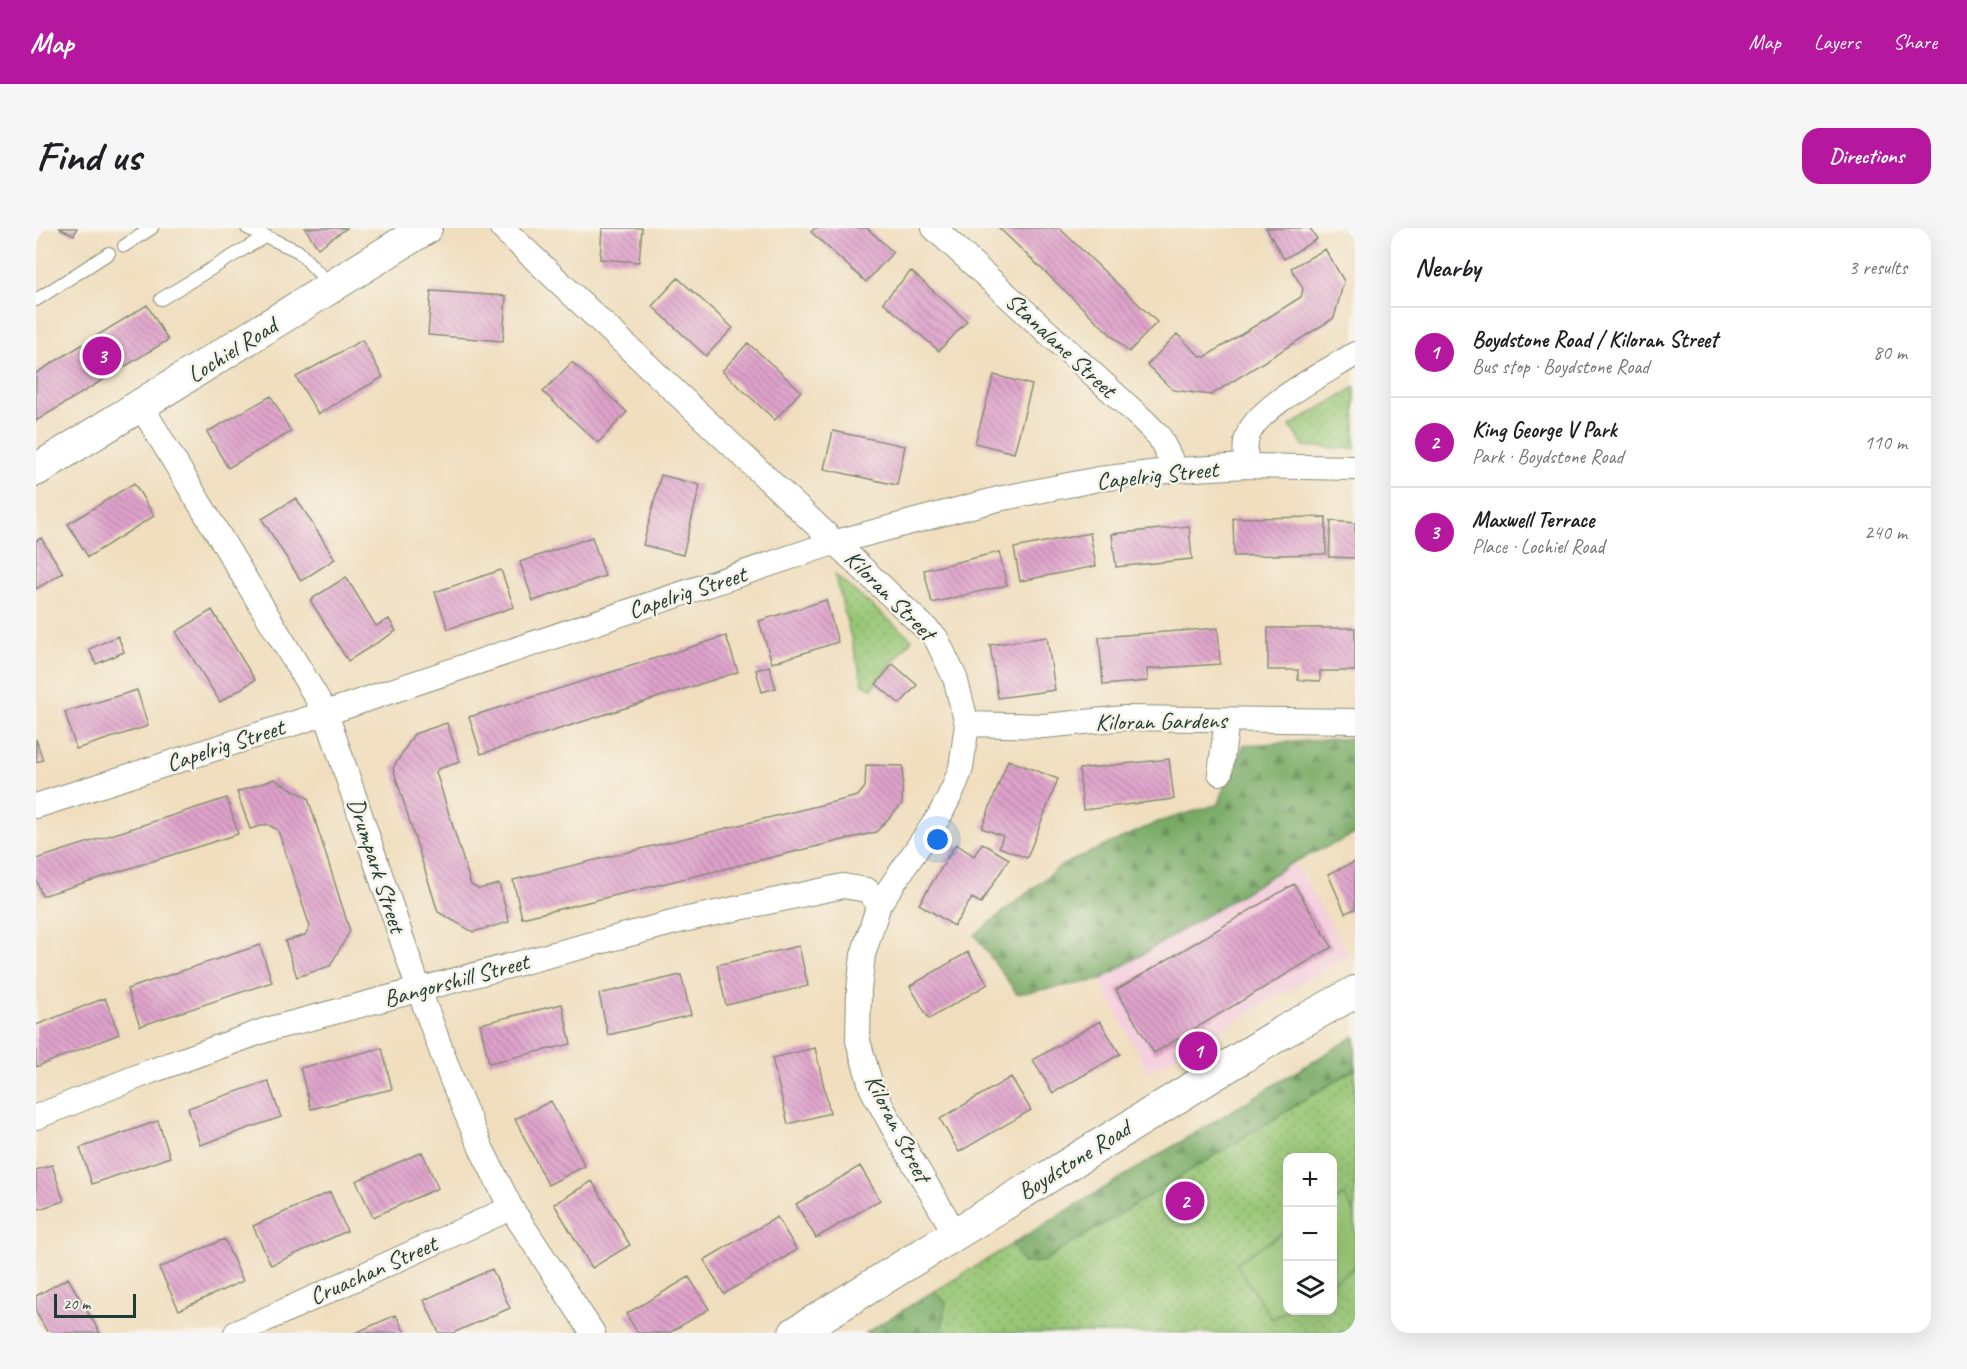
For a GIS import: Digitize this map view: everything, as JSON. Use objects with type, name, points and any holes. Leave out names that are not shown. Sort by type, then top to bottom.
[{"type":"street","name":"Lochiel Road","points":[[36,470],[333,288],[426,228]]},
{"type":"street","name":"Kiloran Street","points":[[502,228],[936,638],[955,678],[967,724],[961,768],[940,815],[879,904],[863,955],[859,990],[858,1041],[872,1089],[955,1233]]},
{"type":"street","name":"Stanalane Street","points":[[934,228],[1160,436],[1176,470]]},
{"type":"street","points":[[1246,466],[1246,439],[1254,422],[1267,409],[1355,354]]},
{"type":"street","name":"Drumpark Street","points":[[141,406],[326,713],[418,990],[452,1080],[482,1150],[511,1208],[593,1333]]},
{"type":"street","name":"Capelrig Street","points":[[36,806],[326,713],[836,542],[1038,490],[1099,479],[1176,470],[1246,466],[1355,468]]},
{"type":"street","name":"Kiloran Gardens","points":[[967,724],[1045,726],[1124,718],[1355,721]]},
{"type":"street","points":[[1220,773],[1227,720]]},
{"type":"street","name":"Bangorshill Street","points":[[36,1117],[148,1072],[266,1030],[683,920],[843,886],[867,890],[879,904]]},
{"type":"street","name":"Boydstone Road","points":[[795,1333],[1283,1032],[1355,992]]},
{"type":"street","name":"Cruachan Street","points":[[236,1333],[511,1208]]},
{"type":"lane","points":[[124,246],[152,228]]},
{"type":"lane","points":[[247,228],[298,250],[333,288]]},
{"type":"lane","points":[[161,299],[266,236]]},
{"type":"lane","points":[[36,300],[109,253]]},
{"type":"shaded area","points":[[1294,862],[1349,955],[1148,1072],[1100,980]]},
{"type":"green space","points":[[1355,387],[1355,449],[1303,446],[1290,426]]},
{"type":"green space","points":[[835,575],[912,639],[872,688],[863,684]]},
{"type":"green space","points":[[1355,738],[1355,834],[1294,862],[1100,980],[1017,994],[975,935],[1062,865],[1158,822],[1219,804],[1244,745]]},
{"type":"green space","points":[[1355,1036],[1355,1333],[866,1333]]},
{"type":"green space","points":[[1355,1036],[1355,1069],[1042,1262],[1023,1263],[1012,1244]]},
{"type":"green space","points":[[1344,1195],[1355,1213],[1355,1267],[1337,1278],[1337,1207],[1337,1199]]},
{"type":"green space","points":[[1283,1233],[1283,1312],[1272,1319],[1236,1263]]},
{"type":"green space","points":[[934,1291],[946,1302],[942,1328],[936,1333],[866,1333]]},
{"type":"building","points":[[59,228],[77,228],[74,235]]},
{"type":"building","points":[[305,228],[347,228],[318,248]]},
{"type":"building","points":[[602,228],[642,228],[639,262],[600,259]]},
{"type":"building","points":[[815,228],[867,228],[893,252],[866,282],[811,232]]},
{"type":"building","points":[[999,228],[1059,228],[1157,322],[1129,352]]},
{"type":"building","points":[[1266,228],[1310,228],[1317,239],[1284,259]]},
{"type":"building","points":[[1325,249],[1344,281],[1334,318],[1211,395],[1173,390],[1147,365],[1177,334],[1200,356],[1205,357],[1301,297],[1303,289],[1291,268]]},
{"type":"building","points":[[911,271],[967,321],[939,351],[883,302]]},
{"type":"building","points":[[678,278],[733,328],[706,356],[652,306]]},
{"type":"building","points":[[431,291],[506,296],[503,341],[428,335]]},
{"type":"building","points":[[147,305],[168,340],[36,421],[36,373]]},
{"type":"building","points":[[362,340],[383,377],[318,414],[296,377]]},
{"type":"building","points":[[748,343],[801,391],[775,420],[722,371]]},
{"type":"building","points":[[572,362],[627,412],[598,443],[543,392]]},
{"type":"building","points":[[994,375],[1032,385],[1014,453],[975,443]]},
{"type":"building","points":[[271,396],[291,432],[228,468],[207,432]]},
{"type":"building","points":[[833,431],[905,446],[897,485],[824,469]]},
{"type":"building","points":[[661,475],[700,485],[683,555],[643,545]]},
{"type":"building","points":[[134,483],[154,516],[88,557],[68,524]]},
{"type":"building","points":[[296,498],[335,559],[301,581],[262,519]]},
{"type":"building","points":[[1326,517],[1326,554],[1234,556],[1233,518]]},
{"type":"building","points":[[1331,521],[1355,523],[1355,558],[1329,557]]},
{"type":"building","points":[[1189,526],[1192,559],[1116,567],[1112,534]]},
{"type":"building","points":[[1090,533],[1096,566],[1020,581],[1014,548]]},
{"type":"building","points":[[592,537],[605,576],[533,601],[520,562]]},
{"type":"building","points":[[41,538],[63,573],[36,589],[36,541]]},
{"type":"building","points":[[999,552],[1007,585],[932,603],[924,570]]},
{"type":"building","points":[[501,570],[514,607],[448,629],[435,592]]},
{"type":"building","points":[[346,577],[376,626],[389,619],[396,631],[348,661],[310,600]]},
{"type":"building","points":[[826,600],[838,642],[772,663],[759,621]]},
{"type":"building","points":[[212,610],[255,680],[220,702],[176,632]]},
{"type":"building","points":[[1218,628],[1220,664],[1147,669],[1148,681],[1103,685],[1099,637]]},
{"type":"building","points":[[1268,628],[1355,628],[1355,671],[1320,671],[1320,681],[1298,680],[1298,670],[1268,670]]},
{"type":"building","points":[[118,636],[124,652],[96,664],[89,649]]},
{"type":"building","points":[[726,636],[738,672],[481,754],[469,717]]},
{"type":"building","points":[[1047,637],[1055,690],[998,698],[990,645]]},
{"type":"building","points":[[893,664],[917,685],[900,704],[876,684]]},
{"type":"building","points":[[769,666],[776,688],[762,692],[756,670]]},
{"type":"building","points":[[137,690],[148,726],[76,749],[65,712]]},
{"type":"building","points":[[447,723],[460,762],[438,769],[436,772],[471,885],[479,889],[499,884],[509,922],[473,932],[438,912],[393,768],[414,734]]},
{"type":"building","points":[[36,739],[43,760],[36,762]]},
{"type":"building","points":[[1169,759],[1174,799],[1083,810],[1079,769]]},
{"type":"building","points":[[1008,760],[1058,779],[1027,858],[999,847],[1003,836],[982,828]]},
{"type":"building","points":[[866,765],[903,766],[902,804],[876,832],[522,918],[513,880],[858,796],[865,787]]},
{"type":"building","points":[[274,779],[308,798],[350,931],[330,966],[297,977],[285,941],[305,935],[310,927],[278,830],[267,824],[250,829],[237,792]]},
{"type":"building","points":[[227,798],[238,834],[42,896],[36,879],[36,859]]},
{"type":"building","points":[[982,843],[1009,859],[981,903],[972,898],[954,926],[919,904],[956,844],[974,856]]},
{"type":"building","points":[[1355,862],[1355,909],[1345,913],[1328,874]]},
{"type":"building","points":[[1294,884],[1332,947],[1154,1053],[1116,990]]},
{"type":"building","points":[[260,945],[272,982],[140,1026],[127,989]]},
{"type":"building","points":[[799,946],[808,986],[726,1005],[717,965]]},
{"type":"building","points":[[968,952],[988,984],[929,1019],[910,986]]},
{"type":"building","points":[[681,975],[691,1015],[608,1035],[599,994]]},
{"type":"building","points":[[105,998],[119,1034],[36,1067],[36,1025]]},
{"type":"building","points":[[562,1004],[571,1044],[489,1063],[480,1024]]},
{"type":"building","points":[[1100,1021],[1120,1054],[1053,1093],[1033,1060]]},
{"type":"building","points":[[382,1048],[392,1089],[311,1109],[300,1068]]},
{"type":"building","points":[[815,1048],[830,1113],[788,1124],[772,1058]]},
{"type":"building","points":[[1011,1077],[1031,1110],[959,1152],[940,1119]]},
{"type":"building","points":[[268,1081],[281,1117],[200,1145],[188,1108]]},
{"type":"building","points":[[551,1101],[585,1166],[548,1185],[515,1119]]},
{"type":"building","points":[[158,1121],[170,1157],[92,1184],[80,1148]]},
{"type":"building","points":[[422,1152],[438,1188],[373,1217],[356,1181]]},
{"type":"building","points":[[52,1165],[64,1201],[36,1210],[36,1170]]},
{"type":"building","points":[[860,1166],[880,1200],[816,1238],[796,1204]]},
{"type":"building","points":[[592,1181],[630,1245],[592,1268],[554,1204]]},
{"type":"building","points":[[330,1192],[347,1231],[271,1265],[253,1226]]},
{"type":"building","points":[[777,1217],[797,1250],[724,1294],[704,1260]]},
{"type":"building","points":[[224,1239],[243,1281],[179,1310],[159,1268]]},
{"type":"building","points":[[492,1269],[510,1308],[453,1333],[439,1333],[424,1300]]},
{"type":"building","points":[[689,1277],[709,1309],[669,1333],[638,1333],[626,1314]]},
{"type":"building","points":[[68,1278],[100,1333],[48,1333],[36,1312],[36,1296]]},
{"type":"building","points":[[396,1315],[405,1333],[355,1333]]},
{"type":"place","name":"Maxwell Terrace","points":[[102,356]]},
{"type":"place","name":"Boydstone Road / Kiloran Street","points":[[1198,1051]]},
{"type":"place","name":"King George V Park","points":[[1185,1201]]}]
